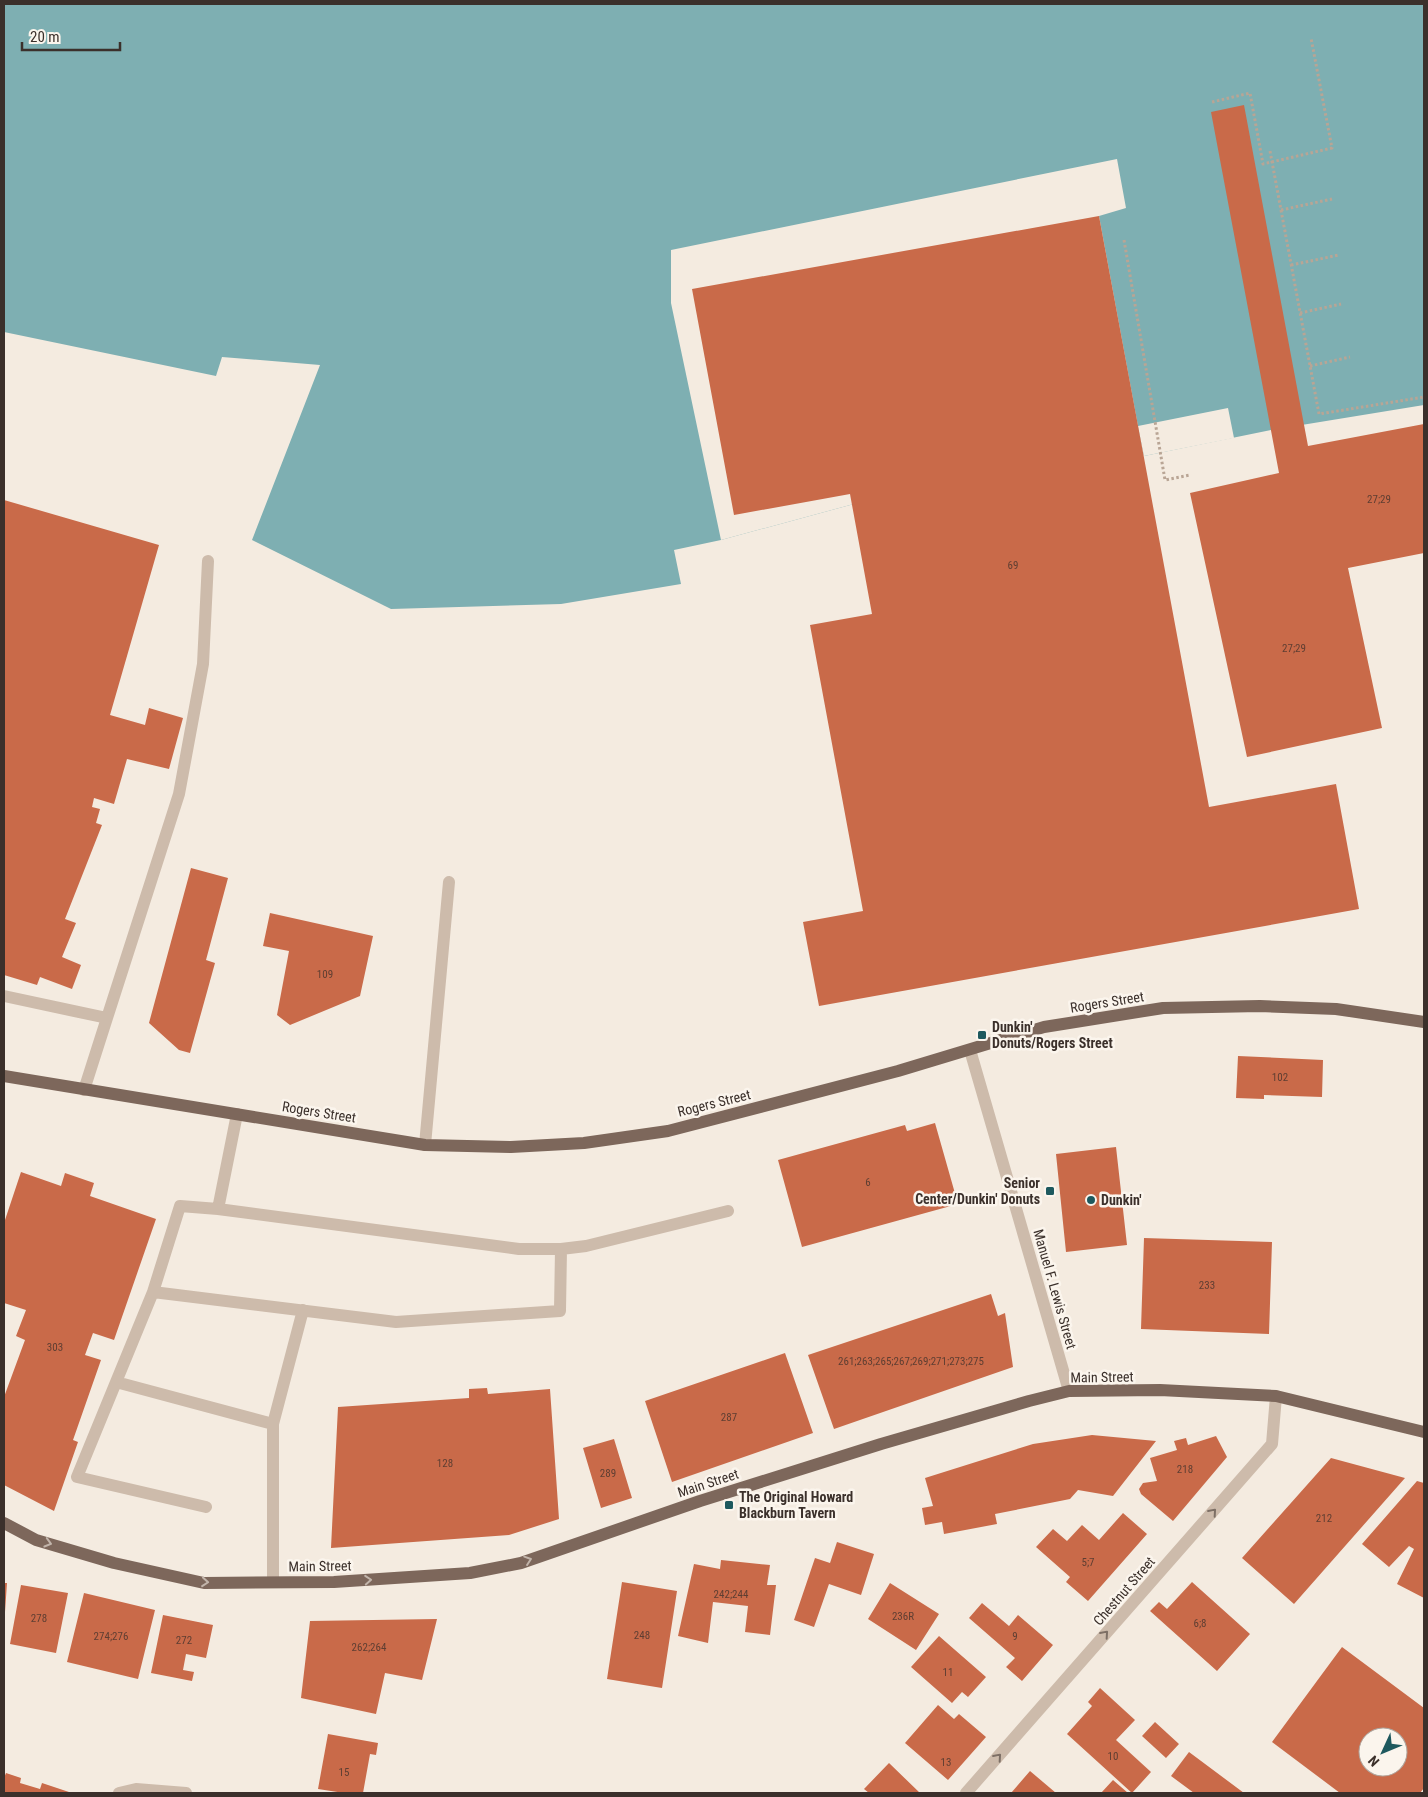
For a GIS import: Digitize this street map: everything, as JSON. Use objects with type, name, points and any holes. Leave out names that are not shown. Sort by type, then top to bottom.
[{"type":"main road","name":"Rogers Street","points":[[4,1076],[425,1145],[510,1147],[566,1144],[668,1131],[898,1071],[1044,1027],[1163,1008],[1260,1006],[1336,1010],[1424,1022]]},
{"type":"main road","name":"Main Street","points":[[4,1523],[36,1540],[114,1563],[204,1583],[334,1582],[470,1573],[521,1563],[700,1501],[872,1446],[1069,1391],[1160,1390],[1276,1396],[1424,1432]]},
{"type":"street","points":[[84,1090],[180,794],[203,664],[208,561]]},
{"type":"street","points":[[425,1145],[449,882]]},
{"type":"street","points":[[4,996],[107,1018]]},
{"type":"street","name":"Manuel F. Lewis Street","points":[[970,1050],[1069,1391]]},
{"type":"street","points":[[218,1209],[237,1114]]},
{"type":"street","points":[[206,1507],[77,1478],[153,1292],[180,1206],[218,1209],[519,1249],[561,1249],[586,1246],[728,1211]]},
{"type":"street","points":[[153,1292],[396,1322],[560,1310],[561,1249]]},
{"type":"street","points":[[273,1582],[273,1424],[303,1310]]},
{"type":"street","points":[[116,1382],[273,1424]]},
{"type":"street","name":"Chestnut Street","points":[[966,1793],[1272,1444],[1276,1396]]},
{"type":"street","points":[[119,1793],[136,1789],[186,1793]]},
{"type":"path","points":[[1212,102],[1250,93],[1263,164],[1332,148],[1311,38]]},
{"type":"path","points":[[1270,151],[1319,414],[1424,396]]},
{"type":"path","points":[[1281,210],[1332,199]]},
{"type":"path","points":[[1124,240],[1165,480],[1190,476]]},
{"type":"path","points":[[1291,265],[1339,255]]},
{"type":"path","points":[[1300,313],[1341,304]]},
{"type":"path","points":[[1310,366],[1350,357]]},
{"type":"water","points":[[4,4],[1424,4],[1424,405],[1271,430],[1144,456],[1138,427],[721,540],[674,550],[681,584],[561,604],[391,609],[252,540],[320,365],[222,357],[216,376],[4,332]]},
{"type":"pier","points":[[1117,159],[1126,208],[1099,216],[1138,426],[1228,408],[1234,438],[1144,456],[1138,427],[721,540],[671,303],[671,250]]},
{"type":"building","points":[[1244,105],[1308,446],[1424,424],[1424,553],[1348,568],[1382,728],[1247,757],[1190,493],[1279,473],[1211,112]]},
{"type":"building","points":[[1099,216],[1209,807],[1336,784],[1359,909],[819,1006],[803,922],[863,911],[810,625],[872,614],[850,494],[734,515],[692,289]]},
{"type":"building","points":[[4,500],[159,545],[110,715],[145,725],[149,708],[183,718],[169,769],[127,759],[114,804],[94,798],[92,807],[100,809],[96,823],[102,825],[65,919],[76,923],[62,957],[81,965],[72,989],[40,977],[37,985],[4,975]]},
{"type":"building","points":[[191,868],[228,878],[206,960],[215,963],[190,1053],[179,1050],[149,1023]]},
{"type":"building","points":[[270,913],[373,936],[360,996],[290,1025],[277,1015],[289,951],[263,946]]},
{"type":"building","points":[[1238,1056],[1323,1060],[1322,1097],[1264,1095],[1264,1099],[1236,1098]]},
{"type":"building","points":[[935,1123],[958,1204],[802,1247],[778,1160],[905,1125],[907,1131]]},
{"type":"building","name":"Dunkin'","points":[[1116,1147],[1127,1245],[1066,1252],[1056,1154]]},
{"type":"building","points":[[21,1172],[61,1186],[65,1173],[94,1183],[90,1196],[156,1219],[114,1340],[93,1333],[85,1355],[101,1360],[73,1440],[78,1442],[54,1511],[4,1485],[4,1397],[25,1340],[16,1336],[26,1310],[4,1303],[4,1223]]},
{"type":"building","points":[[1144,1238],[1272,1242],[1269,1334],[1141,1329]]},
{"type":"building","points":[[991,1294],[998,1316],[1005,1313],[1013,1367],[834,1429],[808,1355]]},
{"type":"building","points":[[785,1353],[813,1433],[672,1482],[645,1401]]},
{"type":"building","points":[[487,1388],[488,1394],[550,1389],[559,1519],[509,1535],[331,1548],[338,1407],[469,1398],[469,1389]]},
{"type":"building","points":[[1092,1435],[1156,1441],[1113,1496],[1078,1490],[1070,1499],[995,1514],[997,1524],[944,1534],[942,1522],[925,1525],[922,1508],[933,1506],[925,1478],[1033,1444]]},
{"type":"building","points":[[1216,1436],[1227,1457],[1173,1521],[1141,1494],[1139,1489],[1143,1483],[1157,1481],[1150,1458],[1177,1450],[1174,1441],[1186,1438],[1188,1445]]},
{"type":"building","points":[[614,1439],[632,1498],[601,1508],[583,1448]]},
{"type":"building","points":[[1331,1458],[1405,1478],[1294,1604],[1242,1558]]},
{"type":"building","points":[[1417,1481],[1424,1483],[1424,1598],[1397,1584],[1414,1549],[1409,1546],[1389,1567],[1362,1544]]},
{"type":"building","points":[[1123,1513],[1147,1534],[1088,1601],[1066,1582],[1070,1577],[1036,1547],[1053,1529],[1067,1541],[1082,1525],[1099,1540]]},
{"type":"building","points":[[837,1542],[874,1554],[861,1595],[829,1584],[814,1627],[794,1620],[815,1558],[830,1563]]},
{"type":"building","points":[[721,1560],[770,1565],[767,1585],[776,1585],[770,1635],[745,1632],[748,1606],[713,1602],[708,1643],[678,1636],[694,1564],[720,1569]]},
{"type":"building","points":[[622,1582],[677,1591],[662,1688],[607,1679]]},
{"type":"building","points":[[1192,1582],[1250,1634],[1217,1671],[1150,1611],[1159,1602],[1167,1609]]},
{"type":"building","points":[[4,1583],[7,1583],[5,1612],[4,1612]]},
{"type":"building","points":[[890,1583],[939,1614],[916,1650],[868,1619]]},
{"type":"building","points":[[21,1585],[68,1593],[56,1653],[10,1644]]},
{"type":"building","points":[[84,1593],[155,1610],[138,1679],[67,1662]]},
{"type":"building","points":[[982,1603],[1009,1626],[1018,1615],[1053,1645],[1022,1681],[1006,1667],[1015,1658],[969,1618]]},
{"type":"building","points":[[163,1615],[213,1625],[206,1658],[186,1654],[183,1670],[194,1672],[192,1681],[151,1673]]},
{"type":"building","points":[[437,1619],[422,1680],[385,1673],[376,1714],[301,1698],[310,1621]]},
{"type":"building","points":[[939,1636],[986,1677],[968,1697],[962,1692],[952,1703],[911,1667]]},
{"type":"building","points":[[1342,1647],[1424,1708],[1424,1788],[1420,1793],[1340,1793],[1272,1742]]},
{"type":"building","points":[[1100,1688],[1135,1720],[1116,1740],[1151,1772],[1132,1793],[1067,1734],[1092,1706],[1088,1702]]},
{"type":"building","points":[[938,1705],[954,1719],[959,1714],[986,1737],[948,1780],[905,1743]]},
{"type":"building","points":[[1155,1722],[1179,1744],[1166,1758],[1142,1736]]},
{"type":"building","points":[[328,1734],[378,1743],[376,1755],[370,1754],[363,1793],[344,1793],[318,1789]]},
{"type":"building","points":[[1189,1752],[1244,1793],[1194,1793],[1171,1776]]},
{"type":"building","points":[[889,1763],[920,1793],[869,1793],[864,1789]]},
{"type":"building","points":[[1030,1771],[1056,1793],[1011,1793]]},
{"type":"building","points":[[6,1773],[21,1778],[20,1783],[40,1789],[42,1783],[72,1793],[4,1793]]},
{"type":"building","points":[[1113,1780],[1128,1793],[1101,1793]]},
{"type":"place","name":"Dunkin' Donuts/Rogers Street","points":[[982,1035]]},
{"type":"place","name":"Senior Center/Dunkin' Donuts","points":[[1050,1191]]},
{"type":"place","name":"Dunkin'","points":[[1091,1200]]},
{"type":"place","name":"The Original Howard Blackburn Tavern","points":[[729,1505]]}]
